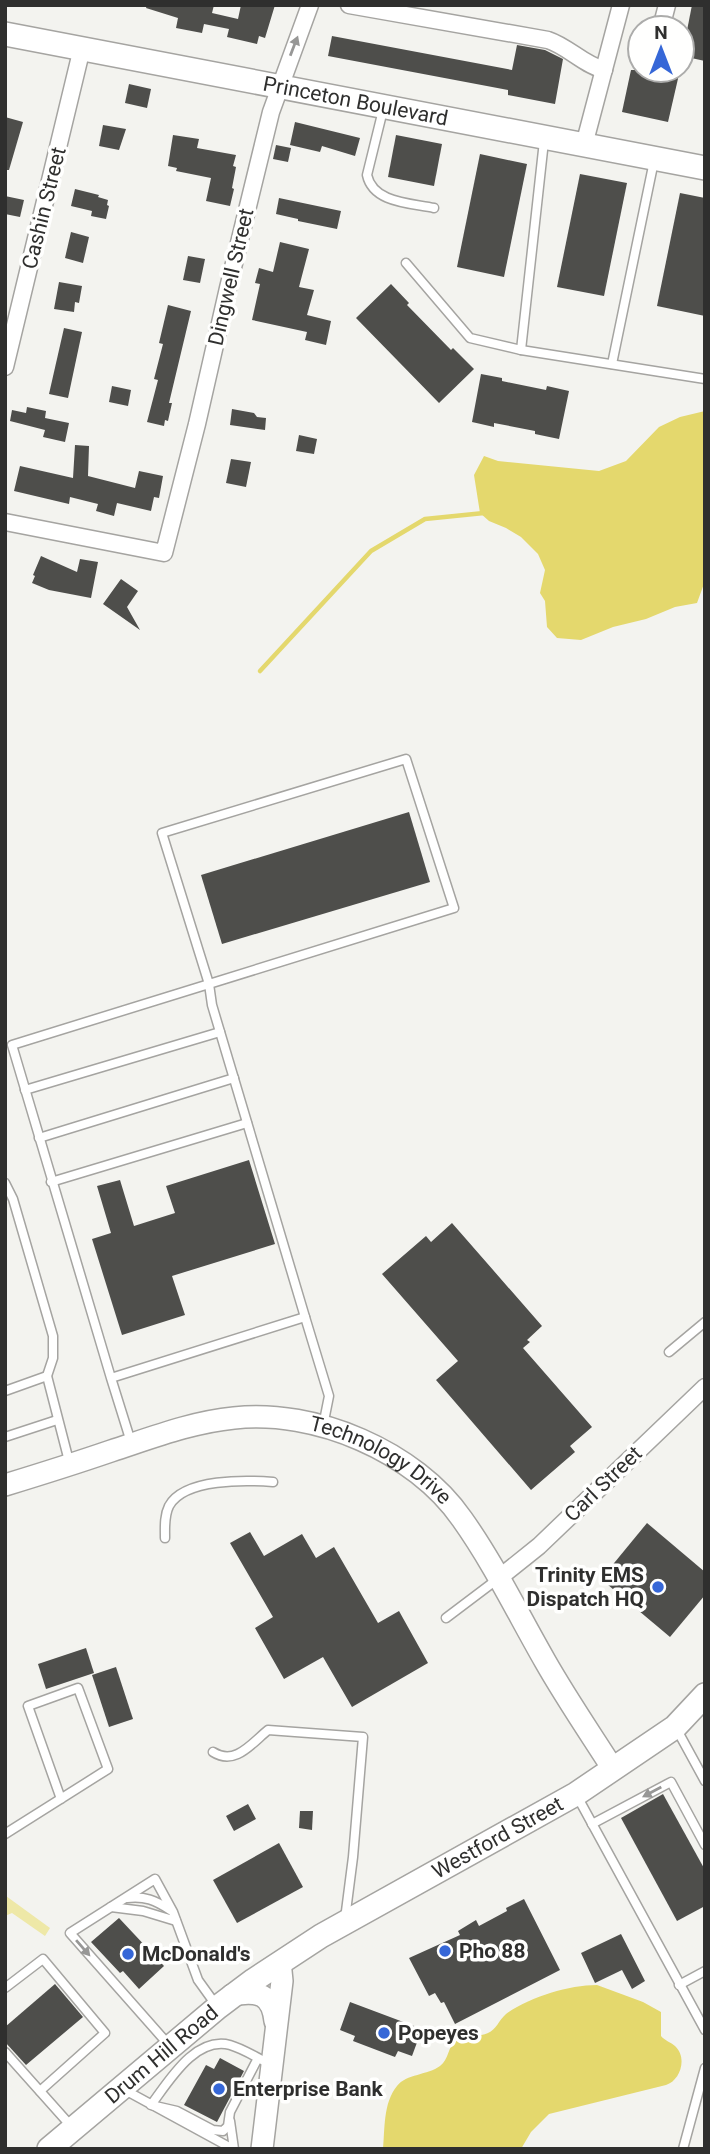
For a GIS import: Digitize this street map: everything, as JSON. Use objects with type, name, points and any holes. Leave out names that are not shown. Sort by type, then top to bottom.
[{"type":"main road","name":"Princeton Boulevard","points":[[5,34],[705,168]]},
{"type":"main road","name":"Westford Street","points":[[278,1964],[345,1922],[576,1794],[676,1727],[705,1695]]},
{"type":"main road","name":"Drum Hill Road","points":[[49,2149],[225,2001],[278,1964]]},
{"type":"street","name":"Dingwell Street","points":[[5,522],[164,553],[271,112],[310,5]]},
{"type":"street","points":[[349,5],[540,38],[562,44],[580,60],[604,70]]},
{"type":"street","points":[[584,145],[621,5]]},
{"type":"street","name":"Cashin Street","points":[[5,367],[82,48]]},
{"type":"street","name":"Carl Street","points":[[499,1578],[539,1546],[705,1387]]},
{"type":"street","name":"Technology Drive","points":[[5,1485],[197,1424],[234,1418],[271,1416],[323,1426],[368,1443],[403,1463],[432,1486],[461,1517],[546,1662],[613,1769]]},
{"type":"street","points":[[262,2149],[265,2062],[276,2035],[282,1981],[278,1964]]},
{"type":"street","points":[[225,2001],[251,1993],[260,1994],[270,2001],[276,2035]]},
{"type":"lane","points":[[384,107],[368,175],[369,183],[374,190],[389,199],[434,208]]},
{"type":"lane","points":[[522,350],[544,138]]},
{"type":"lane","points":[[612,364],[654,159]]},
{"type":"lane","points":[[406,263],[470,338],[522,350],[705,379]]},
{"type":"lane","points":[[132,1444],[51,1182],[12,1045],[209,984],[454,908],[406,759],[162,833],[209,984],[212,1005],[329,1396],[323,1426]]},
{"type":"lane","points":[[25,1090],[220,1032]]},
{"type":"lane","points":[[39,1138],[234,1078]]},
{"type":"lane","points":[[51,1182],[247,1123]]},
{"type":"lane","points":[[5,1183],[13,1199],[53,1336],[53,1359],[47,1376],[70,1465]]},
{"type":"lane","points":[[111,1378],[305,1317]]},
{"type":"lane","points":[[669,1352],[705,1322]]},
{"type":"lane","points":[[5,1391],[47,1376]]},
{"type":"lane","points":[[5,1437],[57,1420]]},
{"type":"lane","points":[[165,1538],[165,1520],[170,1504],[184,1492],[211,1482],[273,1482]]},
{"type":"lane","points":[[446,1618],[499,1578]]},
{"type":"lane","points":[[5,1834],[61,1799],[108,1769],[78,1688],[28,1706],[61,1799]]},
{"type":"lane","points":[[676,1727],[705,1781]]},
{"type":"lane","points":[[213,1752],[220,1757],[230,1758],[268,1730],[363,1737],[345,1922]]},
{"type":"lane","points":[[592,1824],[671,1782],[705,1845]]},
{"type":"lane","points":[[576,1794],[705,2030]]},
{"type":"lane","points":[[170,2046],[70,1933],[155,1879],[174,1916],[198,1980],[225,2001]]},
{"type":"lane","points":[[124,1899],[141,1896],[150,1898],[174,1916]]},
{"type":"lane","points":[[111,1907],[174,1916]]},
{"type":"lane","points":[[5,1988],[43,1959],[105,2033],[40,2091]]},
{"type":"lane","points":[[679,1985],[705,1971]]},
{"type":"lane","points":[[151,2105],[192,2055],[206,2047],[214,2044],[233,2046],[265,2062],[236,2099],[230,2112],[234,2149]]},
{"type":"lane","points":[[5,2052],[73,2129]]},
{"type":"lane","points":[[682,2149],[705,2068]]},
{"type":"lane","points":[[120,2088],[234,2149]]},
{"type":"lane","points":[[151,2105],[177,2111],[217,2132],[226,2130],[230,2120]]},
{"type":"shaded area","points":[[705,411],[705,581],[697,603],[675,607],[581,640],[557,638],[547,627],[545,601],[540,593],[545,570],[538,554],[521,537],[489,521],[480,513],[474,475],[484,456],[498,461],[599,471],[626,461],[659,427],[680,417]]},
{"type":"shaded area","points":[[6,1896],[50,1928],[45,1936],[12,1913],[5,1916]]},
{"type":"shaded area","points":[[597,1985],[643,2002],[661,2012],[661,2036],[679,2051],[682,2063],[671,2083],[549,2114],[531,2132],[521,2149],[383,2149],[387,2108],[392,2093],[406,2079],[440,2066],[457,2039],[491,2032],[506,2014],[538,1997],[574,1987]]},
{"type":"building","points":[[147,5],[214,5],[212,13],[238,19],[241,5],[275,5],[265,38],[259,36],[257,44],[227,37],[229,29],[204,24],[202,33],[176,28],[178,18],[146,8]]},
{"type":"building","points":[[692,5],[705,5],[705,61],[696,59],[696,14],[690,14]]},
{"type":"building","points":[[332,36],[512,70],[517,45],[545,50],[563,59],[555,104],[508,95],[508,90],[328,56]]},
{"type":"building","points":[[129,84],[151,89],[147,108],[125,103]]},
{"type":"building","points":[[628,84],[677,84],[668,122],[622,112]]},
{"type":"building","points":[[5,117],[23,122],[9,170],[5,170]]},
{"type":"building","points":[[295,122],[360,138],[355,156],[322,146],[320,152],[290,145]]},
{"type":"building","points":[[103,125],[126,129],[119,150],[99,146]]},
{"type":"building","points":[[173,135],[199,139],[197,148],[236,155],[230,206],[206,201],[211,178],[176,171],[177,168],[168,166]]},
{"type":"building","points":[[396,135],[442,144],[434,186],[388,177]]},
{"type":"building","points":[[276,145],[291,148],[288,162],[273,159]]},
{"type":"building","points":[[480,154],[527,164],[504,277],[457,267]]},
{"type":"building","points":[[580,174],[627,183],[604,296],[557,287]]},
{"type":"building","points":[[75,189],[108,200],[106,219],[91,216],[92,211],[71,206]]},
{"type":"building","points":[[680,193],[705,198],[705,316],[657,306]]},
{"type":"building","points":[[5,196],[24,200],[20,217],[5,214]]},
{"type":"building","points":[[279,198],[341,211],[337,229],[276,214]]},
{"type":"building","points":[[71,232],[89,237],[83,263],[65,258]]},
{"type":"building","points":[[280,242],[309,249],[299,287],[314,290],[307,315],[331,321],[326,345],[305,340],[307,332],[252,320],[260,284],[255,283],[259,268],[273,272]]},
{"type":"building","points":[[188,256],[205,259],[200,283],[183,280]]},
{"type":"building","points":[[59,282],[82,286],[79,303],[75,302],[74,312],[54,309]]},
{"type":"building","points":[[391,284],[409,303],[407,305],[451,350],[453,348],[474,369],[439,403],[356,318]]},
{"type":"building","points":[[168,305],[191,311],[169,403],[172,403],[168,421],[165,420],[164,426],[147,422],[158,380],[154,379],[163,344],[159,343]]},
{"type":"building","points":[[64,328],[82,332],[68,398],[49,394]]},
{"type":"building","points":[[481,374],[546,390],[547,386],[569,391],[559,439],[535,434],[535,431],[494,423],[494,427],[472,422]]},
{"type":"building","points":[[112,386],[131,390],[128,406],[109,402]]},
{"type":"building","points":[[27,407],[46,411],[45,418],[69,423],[65,442],[43,437],[45,430],[10,421],[12,410],[26,413]]},
{"type":"building","points":[[232,409],[266,418],[265,430],[230,425]]},
{"type":"building","points":[[299,435],[317,439],[314,454],[296,451]]},
{"type":"building","points":[[75,445],[89,446],[88,476],[135,488],[139,471],[163,476],[159,498],[154,497],[151,511],[117,503],[114,516],[96,511],[98,504],[70,497],[69,504],[14,491],[20,466],[73,478]]},
{"type":"building","points":[[231,459],[251,462],[246,487],[226,483]]},
{"type":"building","points":[[41,556],[77,572],[80,559],[98,562],[91,598],[49,590],[32,583]]},
{"type":"building","points":[[121,579],[138,591],[127,607],[140,630],[103,604]]},
{"type":"building","points":[[409,812],[430,882],[222,944],[201,875]]},
{"type":"building","points":[[249,1160],[275,1244],[172,1276],[185,1315],[122,1335],[92,1239],[111,1233],[97,1186],[120,1180],[134,1226],[175,1213],[166,1186]]},
{"type":"building","points":[[452,1223],[542,1326],[527,1340],[530,1342],[523,1348],[592,1427],[570,1446],[575,1452],[531,1490],[436,1380],[458,1361],[382,1274],[426,1236],[431,1242]]},
{"type":"building","name":"Trinity EMS Dispatch HQ","points":[[647,1523],[705,1572],[705,1595],[670,1637],[601,1579]]},
{"type":"building","points":[[250,1532],[264,1556],[302,1534],[316,1558],[334,1547],[378,1623],[399,1611],[428,1663],[352,1707],[323,1657],[284,1679],[255,1628],[273,1617],[230,1543]]},
{"type":"building","points":[[86,1648],[94,1673],[46,1689],[38,1664]]},
{"type":"building","points":[[116,1667],[133,1719],[109,1727],[92,1675]]},
{"type":"building","points":[[663,1794],[705,1870],[705,1906],[677,1921],[621,1818]]},
{"type":"building","points":[[248,1804],[256,1819],[234,1831],[226,1816]]},
{"type":"building","points":[[300,1811],[313,1811],[312,1830],[299,1828]]},
{"type":"building","points":[[279,1843],[303,1887],[237,1923],[213,1880]]},
{"type":"building","points":[[524,1899],[560,1970],[455,2024],[444,2002],[441,2003],[435,1993],[429,1996],[409,1958],[460,1935],[458,1931],[476,1920],[479,1926]]},
{"type":"building","name":"McDonald's","points":[[119,1918],[164,1966],[139,1989],[91,1942]]},
{"type":"building","points":[[621,1934],[645,1981],[632,1989],[622,1970],[595,1983],[581,1953]]},
{"type":"building","points":[[55,1984],[83,2017],[26,2065],[5,2042],[5,2027]]},
{"type":"building","name":"Popeyes","points":[[350,2002],[422,2029],[412,2056],[398,2051],[395,2057],[353,2041],[355,2036],[340,2030]]},
{"type":"building","name":"Enterprise Bank","points":[[220,2058],[244,2071],[217,2122],[184,2105],[206,2065],[214,2069]]},
{"type":"waterway","points":[[260,671],[371,551],[425,519],[484,513]]},
{"type":"place","name":"Trinity EMS Dispatch HQ","points":[[658,1587]]},
{"type":"place","name":"Pho 88","points":[[445,1951]]},
{"type":"place","name":"McDonald's","points":[[128,1954]]},
{"type":"place","name":"Popeyes","points":[[384,2033]]},
{"type":"place","name":"Enterprise Bank","points":[[219,2089]]}]
